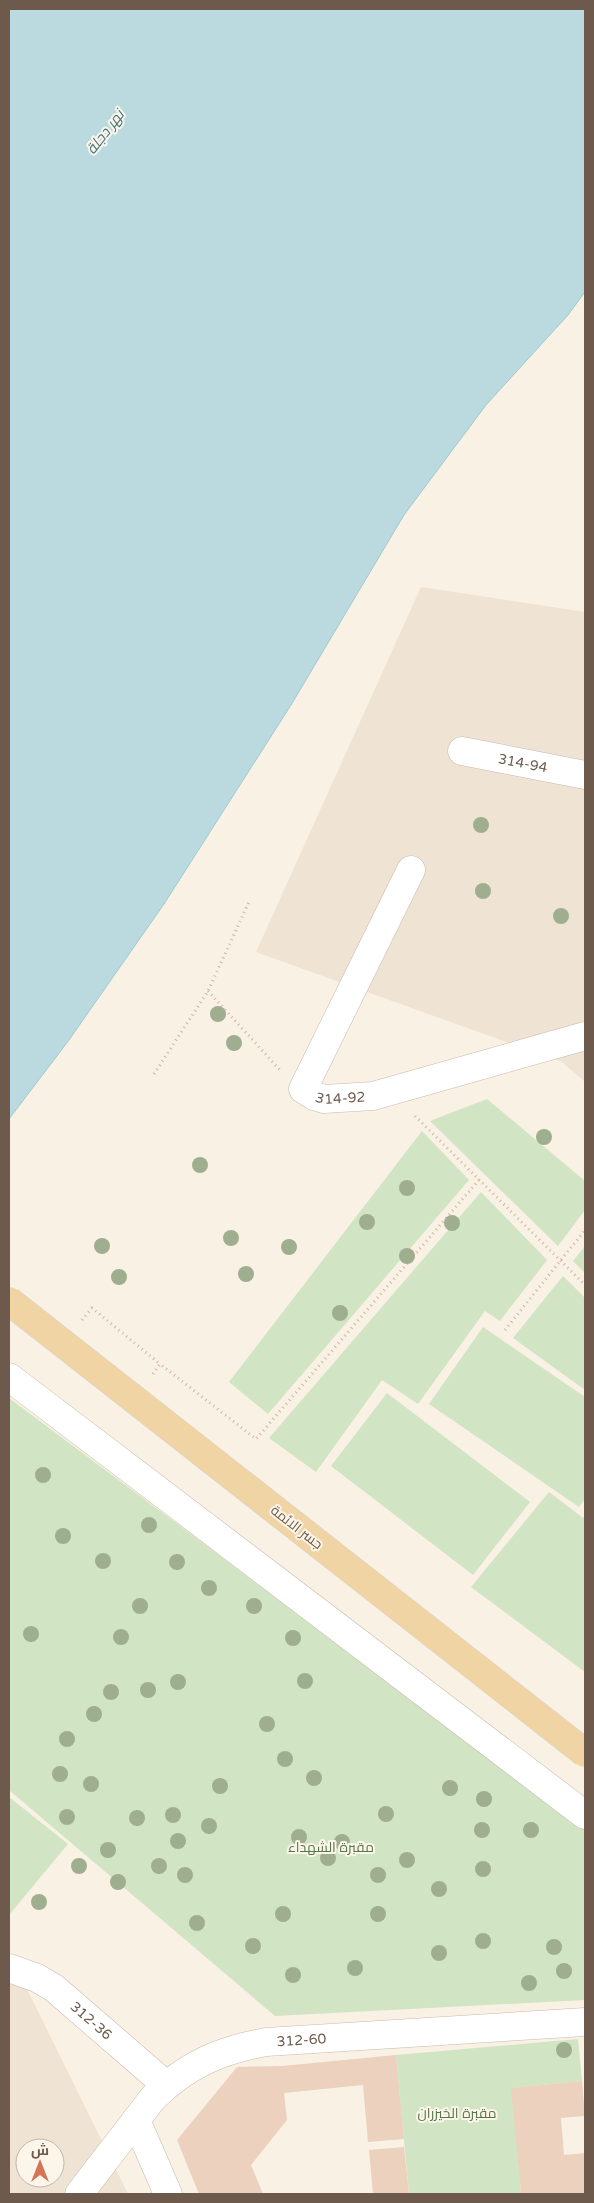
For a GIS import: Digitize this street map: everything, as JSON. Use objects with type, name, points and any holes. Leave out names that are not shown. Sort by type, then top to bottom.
[{"type":"main road","name":"جسر الائمة","points":[[9,1301],[585,1753]]},
{"type":"street","name":"314-94","points":[[462,751],[585,775]]},
{"type":"street","name":"314-92","points":[[411,870],[304,1088],[314,1096],[324,1099],[373,1096],[585,1036]]},
{"type":"street","points":[[9,1377],[585,1815]]},
{"type":"street","name":"312-36","points":[[9,1968],[37,1978],[54,1988],[166,2085]]},
{"type":"street","name":"312-60","points":[[79,2194],[136,2120],[166,2085],[195,2065],[217,2054],[266,2042],[585,2022]]},
{"type":"street","points":[[136,2120],[168,2194]]},
{"type":"path","points":[[154,1074],[208,991],[249,902]]},
{"type":"path","points":[[208,991],[289,1080],[304,1088]]},
{"type":"path","points":[[401,1087],[407,1108],[585,1285]]},
{"type":"path","points":[[92,1308],[256,1439],[479,1180]]},
{"type":"path","points":[[505,1330],[585,1230]]},
{"type":"path","points":[[153,1374],[160,1364]]},
{"type":"shaded area","points":[[421,587],[585,612],[585,1082],[562,1062],[256,952]]},
{"type":"shaded area","points":[[24,1983],[128,2194],[9,2194],[9,1984]]},
{"type":"green space","points":[[487,1099],[585,1181],[585,1210],[558,1246],[430,1121]]},
{"type":"green space","points":[[422,1131],[469,1180],[268,1414],[229,1382]]},
{"type":"green space","points":[[481,1192],[547,1260],[500,1321],[485,1311],[418,1404],[382,1380],[316,1472],[269,1438]]},
{"type":"green space","points":[[585,1246],[585,1273],[573,1261]]},
{"type":"green space","points":[[563,1276],[585,1298],[585,1390],[513,1338]]},
{"type":"green space","points":[[483,1327],[585,1397],[585,1499],[579,1507],[429,1404]]},
{"type":"green space","points":[[387,1393],[530,1502],[473,1575],[331,1466]]},
{"type":"green space","name":"مقبرة الشهداء","points":[[9,1398],[585,1829],[585,2000],[275,2016],[9,1790]]},
{"type":"green space","points":[[549,1492],[583,1518],[585,1515],[585,1672],[471,1587]]},
{"type":"green space","points":[[9,1797],[68,1844],[9,1915]]},
{"type":"green space","name":"مقبرة الخيزران","points":[[578,2039],[582,2081],[512,2088],[521,2194],[409,2194],[396,2055]]},
{"type":"water","name":"نهر دجلة","points":[[9,9],[585,9],[585,292],[568,315],[486,405],[404,515],[291,705],[164,904],[69,1040],[9,1119]]},
{"type":"building","points":[[396,2055],[404,2139],[368,2142],[363,2085],[284,2093],[287,2120],[251,2165],[263,2194],[199,2194],[177,2140],[237,2067],[282,2066]]},
{"type":"building","points":[[582,2081],[585,2116],[561,2118],[564,2155],[585,2153],[585,2194],[521,2194],[511,2088]]},
{"type":"building","points":[[404,2147],[409,2194],[373,2194],[369,2150]]}]
